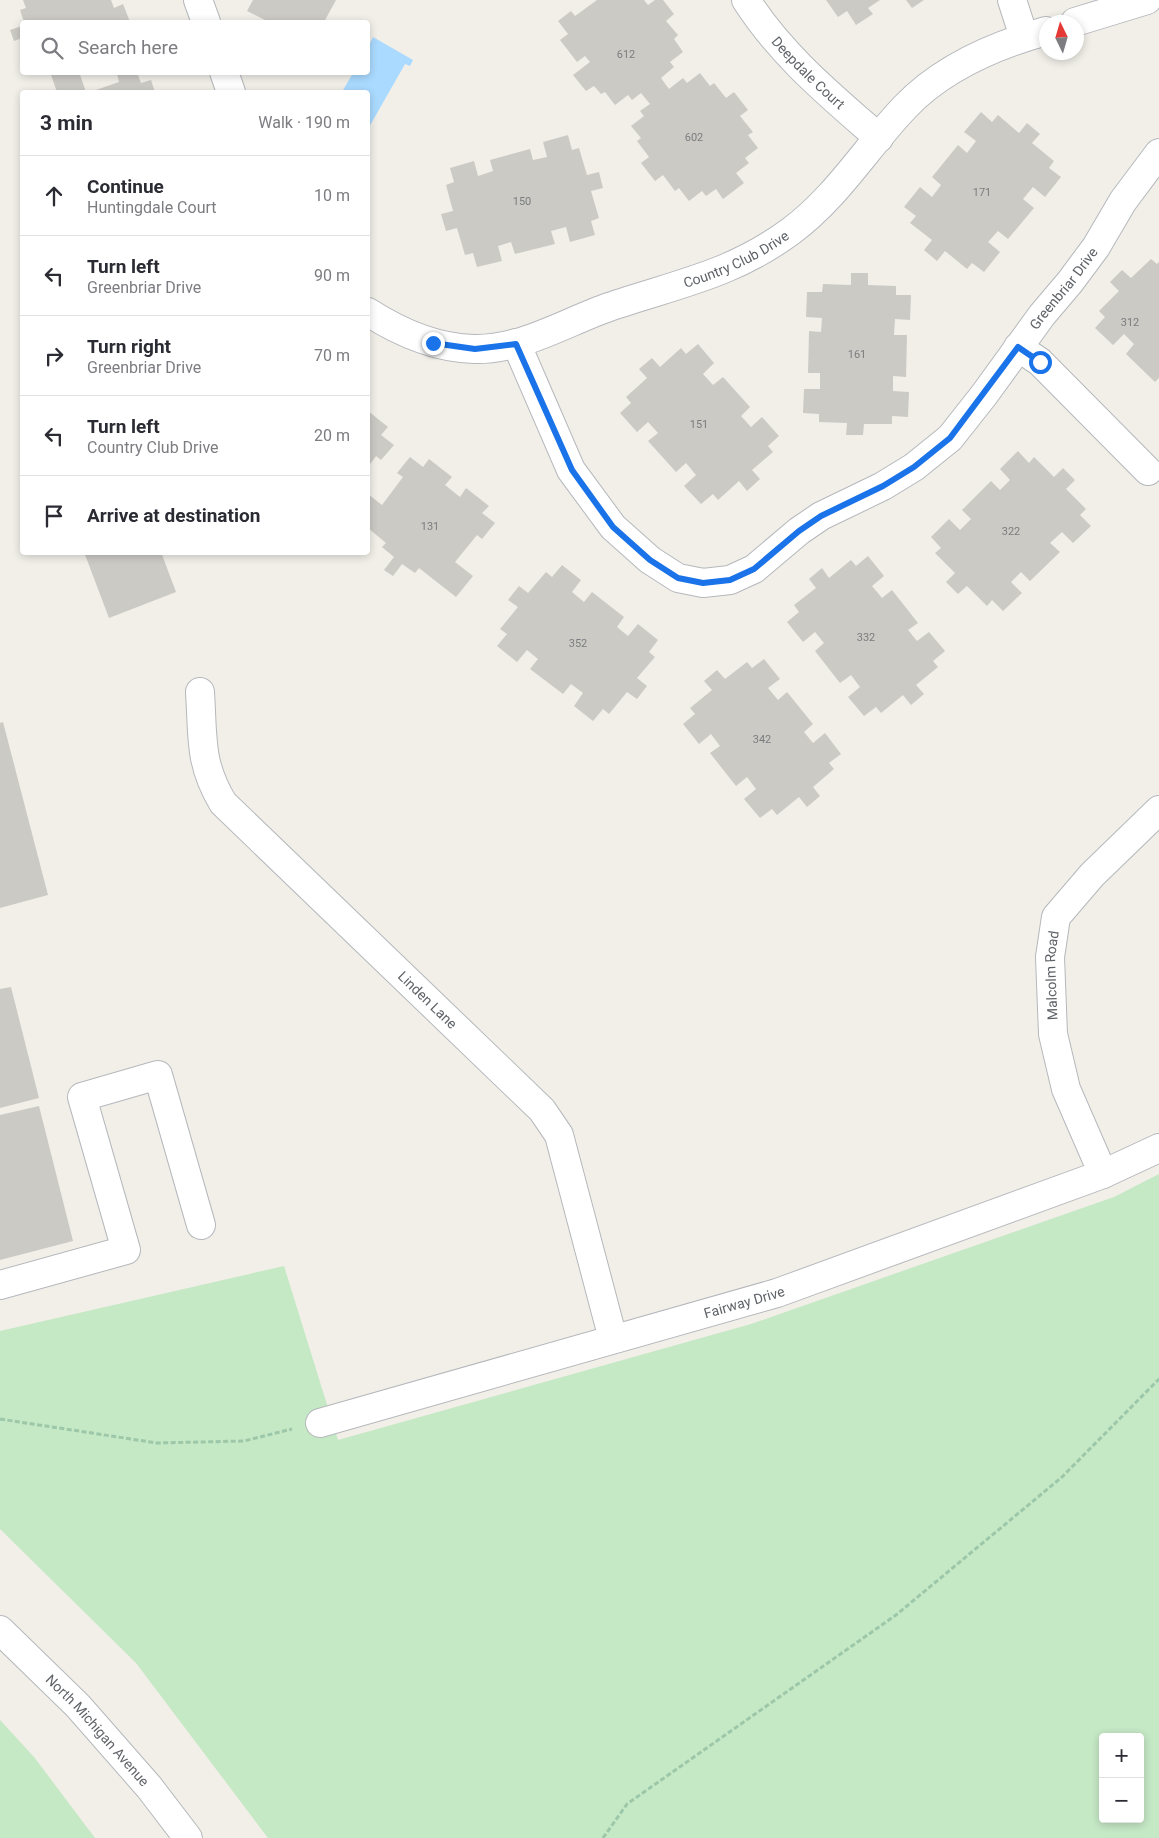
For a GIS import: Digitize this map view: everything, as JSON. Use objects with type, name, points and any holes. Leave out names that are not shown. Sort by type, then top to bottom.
[{"type":"street","points":[[198,0],[205,20]]},
{"type":"street","name":"Deepdale Court","points":[[746,0],[765,29],[810,78],[879,138]]},
{"type":"street","points":[[1012,0],[1035,34]]},
{"type":"street","points":[[1084,19],[1147,0]]},
{"type":"street","name":"Country Club Drive","points":[[370,313],[389,326],[433,343],[475,349],[516,344],[609,307],[710,276],[754,257],[792,231],[819,208],[907,105],[942,77],[982,54],[1035,34]]},
{"type":"street","points":[[225,75],[230,90]]},
{"type":"street","name":"Greenbriar Drive","points":[[516,344],[572,470],[613,527],[650,560],[678,578],[703,583],[730,580],[754,569],[799,531],[821,516],[883,486],[914,467],[950,438],[1042,315],[1096,247],[1123,201],[1159,153]]},
{"type":"street","points":[[1018,347],[1040,362],[1148,471]]},
{"type":"street","name":"Linden Lane","points":[[200,692],[204,761],[210,782],[223,803],[542,1110],[559,1135],[613,1339]]},
{"type":"street","name":"Malcolm Road","points":[[1103,1174],[1066,1089],[1053,1034],[1050,958],[1056,917],[1092,875],[1159,810]]},
{"type":"street","points":[[0,1285],[126,1250],[82,1097],[92,1094],[158,1075],[201,1225]]},
{"type":"street","name":"Fairway Drive","points":[[320,1423],[777,1292],[1103,1174],[1159,1148]]},
{"type":"street","name":"North Michigan Avenue","points":[[0,1630],[78,1706],[149,1787],[188,1838]]},
{"type":"path","points":[[603,1838],[626,1804],[896,1614],[1062,1477],[1159,1379]]},
{"type":"path","points":[[0,1419],[157,1444],[244,1441],[320,1423]]},
{"type":"green space","points":[[1159,1174],[1159,1838],[268,1838],[136,1663],[0,1529],[0,1331],[284,1266],[338,1440],[751,1324],[1114,1197]]},
{"type":"green space","points":[[0,1720],[34,1757],[95,1838],[0,1838]]},
{"type":"water","points":[[373,37],[413,60],[410,66],[405,64],[370,125],[370,90],[343,90],[352,75],[370,75],[370,43]]},
{"type":"building","points":[[23,0],[111,0],[114,8],[123,4],[129,20],[23,20],[20,10],[26,8]]},
{"type":"building","points":[[253,0],[336,0],[325,20],[265,20],[247,11]]},
{"type":"building","points":[[597,0],[644,0],[648,5],[655,0],[663,0],[674,14],[666,21],[678,35],[674,39],[683,52],[670,62],[674,67],[661,78],[669,89],[683,78],[687,83],[700,73],[710,86],[714,83],[726,98],[734,92],[748,110],[740,116],[753,132],[748,135],[758,148],[745,158],[749,163],[736,173],[744,183],[723,199],[716,189],[706,196],[702,191],[689,201],[679,188],[675,191],[663,175],[655,181],[641,163],[649,157],[637,141],[641,138],[631,126],[644,116],[640,111],[650,104],[641,93],[632,100],[628,95],[615,105],[605,92],[601,94],[594,86],[586,91],[573,75],[590,62],[585,56],[577,62],[560,40],[568,34],[558,21],[571,11],[575,16]]},
{"type":"building","points":[[826,0],[880,0],[868,8],[873,14],[856,25],[847,11],[838,17]]},
{"type":"building","points":[[906,0],[924,0],[912,8]]},
{"type":"building","points":[[20,27],[20,39],[14,41],[10,30]]},
{"type":"building","points":[[51,75],[80,75],[85,90],[56,90]]},
{"type":"building","points":[[117,75],[138,75],[141,83],[151,80],[154,90],[96,90],[119,82]]},
{"type":"building","points":[[981,112],[992,122],[998,115],[1019,133],[1027,123],[1040,134],[1032,143],[1054,161],[1049,168],[1061,177],[1045,197],[1033,187],[1023,199],[1034,208],[1008,239],[998,231],[988,242],[1000,252],[984,272],[972,263],[967,269],[945,251],[937,261],[924,250],[932,240],[910,223],[916,216],[904,207],[920,187],[932,197],[941,185],[932,177],[958,145],[967,153],[976,141],[964,132]]},
{"type":"building","points":[[568,135],[572,150],[579,148],[587,175],[599,172],[603,188],[591,191],[599,218],[591,221],[595,235],[570,242],[566,227],[551,231],[555,244],[515,254],[511,242],[498,246],[502,261],[477,267],[473,253],[465,255],[457,228],[446,231],[441,214],[453,211],[446,185],[454,182],[450,168],[474,161],[478,176],[493,171],[490,160],[530,149],[533,160],[547,157],[543,142]]},
{"type":"building","points":[[1151,259],[1157,264],[1159,262],[1159,378],[1155,382],[1126,354],[1134,344],[1124,334],[1113,345],[1095,328],[1105,317],[1099,311],[1119,291],[1110,282],[1122,270],[1131,278]]},
{"type":"building","points":[[851,273],[868,273],[868,285],[896,286],[896,295],[911,295],[910,320],[895,319],[894,335],[907,335],[906,377],[893,376],[893,391],[909,392],[908,417],[892,416],[892,424],[864,424],[863,435],[846,435],[847,423],[819,422],[819,414],[803,413],[804,389],[820,389],[820,373],[808,373],[809,331],[821,332],[822,318],[806,317],[807,292],[822,292],[823,284],[851,285]]},
{"type":"building","points":[[698,344],[714,363],[703,374],[713,385],[723,377],[750,407],[741,416],[751,427],[762,417],[779,436],[768,446],[773,452],[752,470],[760,479],[747,491],[739,481],[718,500],[713,494],[701,504],[684,486],[696,475],[686,463],[676,472],[648,441],[658,433],[648,422],[637,432],[620,413],[631,403],[626,397],[647,378],[639,369],[652,358],[660,367],[681,348],[686,354]]},
{"type":"building","points":[[370,413],[388,427],[381,435],[394,445],[381,460],[376,456],[370,464]]},
{"type":"building","points":[[1018,451],[1029,463],[1034,457],[1054,477],[1063,468],[1075,480],[1066,489],[1086,509],[1080,515],[1091,526],[1073,543],[1062,532],[1050,543],[1060,552],[1030,581],[1021,572],[1011,582],[1022,593],[1003,611],[992,600],[987,606],[967,586],[958,594],[946,582],[955,573],[935,553],[941,548],[931,537],[949,519],[960,530],[971,519],[962,510],[991,481],[1000,490],[1010,480],[1000,469]]},
{"type":"building","points":[[410,457],[423,467],[429,459],[452,477],[445,485],[460,497],[466,488],[489,506],[482,513],[495,523],[482,539],[477,535],[455,562],[473,576],[456,597],[419,568],[415,573],[402,564],[393,576],[384,570],[394,557],[382,547],[386,543],[370,530],[370,496],[382,505],[403,477],[397,473]]},
{"type":"building","points":[[85,555],[162,555],[176,592],[109,618]]},
{"type":"building","points":[[868,556],[884,576],[872,586],[882,598],[892,590],[918,623],[908,630],[917,641],[929,632],[945,651],[933,661],[938,667],[916,685],[924,694],[911,705],[903,695],[881,713],[876,707],[864,716],[848,697],[860,687],[851,675],[840,683],[815,651],[824,643],[815,632],[803,642],[787,622],[799,612],[794,605],[816,588],[809,579],[822,568],[829,578],[851,560],[856,566]]},
{"type":"building","points":[[562,565],[581,580],[572,592],[584,602],[592,592],[624,617],[617,627],[628,636],[638,624],[658,640],[649,652],[655,657],[637,678],[647,686],[637,699],[627,692],[609,714],[603,709],[593,721],[574,706],[583,693],[571,684],[563,694],[530,669],[538,659],[527,650],[517,662],[497,646],[507,634],[500,629],[518,607],[508,600],[519,586],[528,593],[546,572],[552,577]]},
{"type":"building","points":[[764,659],[780,679],[768,688],[778,700],[787,692],[813,724],[804,732],[813,743],[825,733],[841,754],[829,763],[834,769],[813,787],[820,796],[807,807],[799,797],[777,815],[772,809],[760,818],[744,799],[756,789],[747,777],[736,786],[710,753],[720,746],[711,734],[699,744],[683,724],[695,714],[690,708],[712,690],[704,681],[717,670],[725,679],[747,662],[752,668]]},
{"type":"building","points":[[3,722],[48,895],[0,908],[0,723]]},
{"type":"building","points":[[11,987],[39,1098],[0,1108],[0,989]]},
{"type":"building","points":[[39,1106],[73,1241],[0,1260],[0,1115]]},
{"type":"route","points":[[433,343],[475,349],[516,344],[572,470],[613,527],[650,560],[678,578],[703,583],[730,580],[754,569],[799,531],[821,516],[883,486],[914,467],[950,438],[1018,347],[1040,362]]}]
